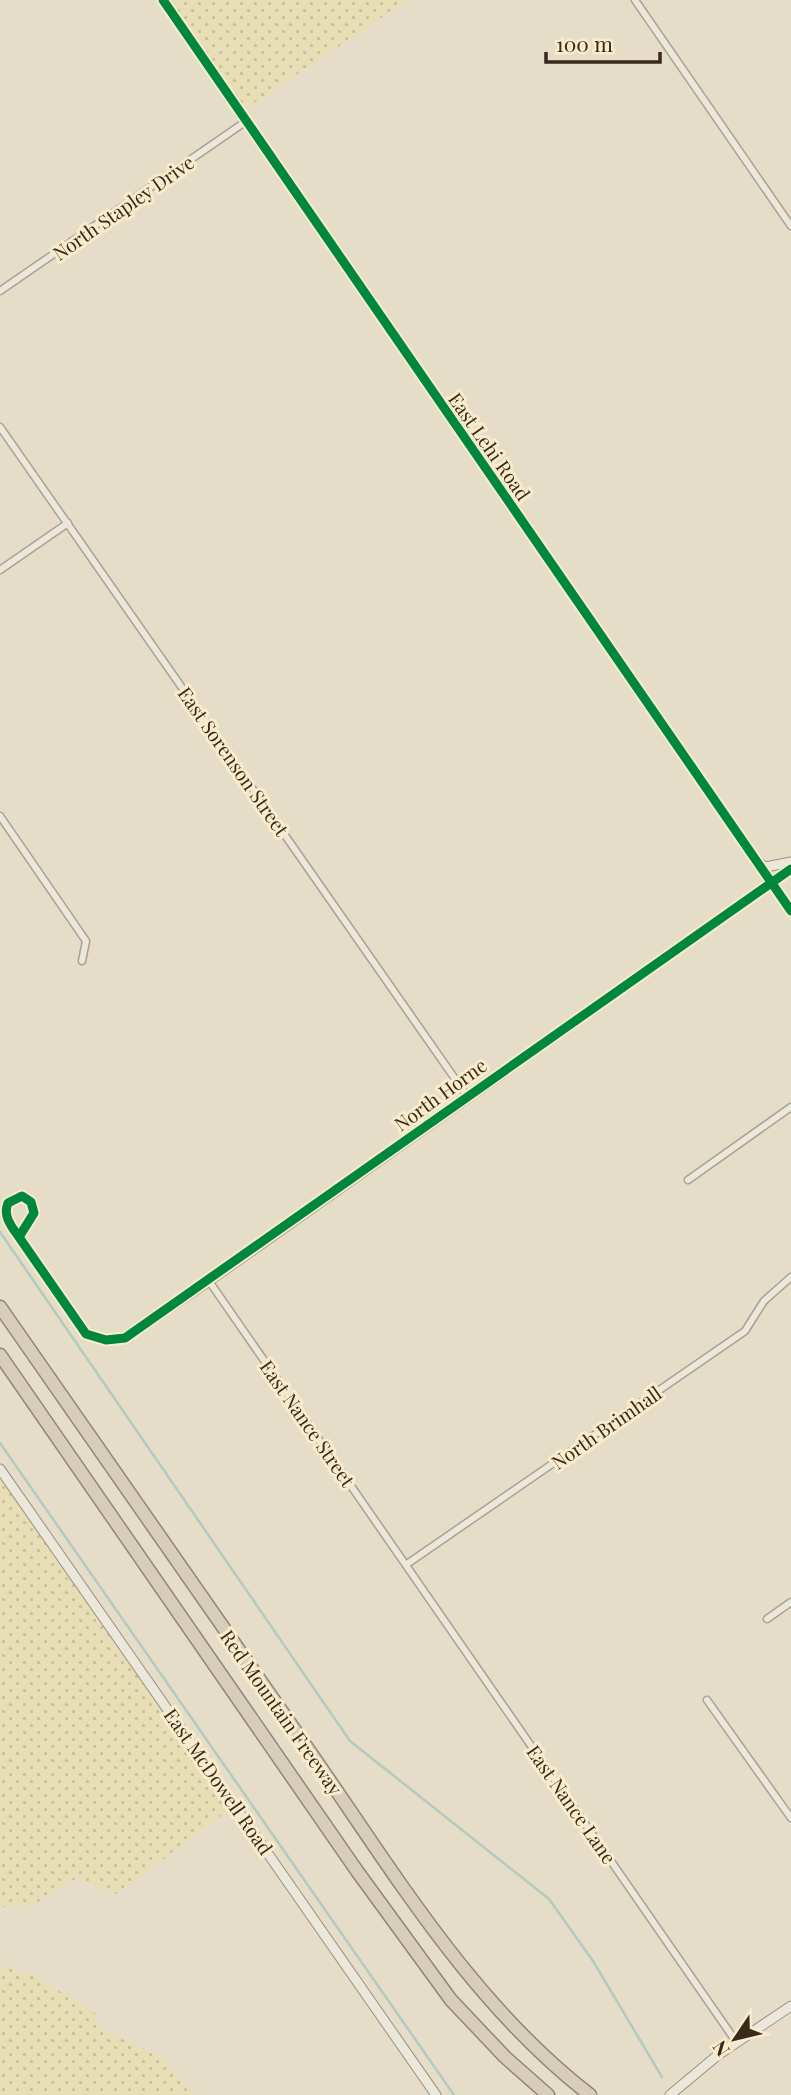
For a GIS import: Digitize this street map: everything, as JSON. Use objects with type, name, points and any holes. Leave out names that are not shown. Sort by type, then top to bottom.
[{"type":"highway","name":"Red Mountain Freeway","points":[[0,1307],[439,1937],[524,2037],[554,2067],[590,2095]]},
{"type":"highway","name":"Red Mountain Freeway","points":[[0,1355],[357,1871],[451,2000],[505,2057],[548,2095]]},
{"type":"street","name":"East Lehi Road","points":[[163,0],[791,911]]},
{"type":"street","points":[[635,0],[791,226]]},
{"type":"street","name":"North Stapley Drive","points":[[0,291],[245,122]]},
{"type":"street","name":"East Sorenson Street","points":[[0,427],[467,1096]]},
{"type":"street","points":[[0,570],[68,523]]},
{"type":"street","points":[[0,816],[86,941],[82,961]]},
{"type":"street","points":[[757,862],[766,867],[791,862]]},
{"type":"street","name":"North Horne","points":[[106,1340],[125,1338],[209,1281],[791,869]]},
{"type":"street","points":[[688,1180],[791,1107]]},
{"type":"street","points":[[19,1237],[34,1213],[31,1202],[22,1196],[10,1200],[5,1210],[19,1237],[86,1334],[106,1340]]},
{"type":"street","name":"North Brimhall","points":[[407,1564],[745,1331],[769,1295],[791,1277]]},
{"type":"street","name":"East Nance Street","points":[[209,1281],[407,1564]]},
{"type":"street","name":"East McDowell Road","points":[[0,1469],[436,2095]]},
{"type":"street","name":"East Nance Lane","points":[[407,1564],[737,2043]]},
{"type":"street","points":[[767,1619],[791,1602]]},
{"type":"street","points":[[707,1700],[791,1818]]},
{"type":"street","points":[[670,2095],[737,2043],[791,2006]]},
{"type":"shaded area","points":[[163,0],[408,0],[239,113]]},
{"type":"shaded area","points":[[0,1477],[230,1809],[117,1894],[77,1878],[33,1905],[0,1907]]},
{"type":"shaded area","points":[[0,1965],[38,1978],[96,2014],[99,2028],[164,2058],[184,2085],[198,2095],[0,2095]]},
{"type":"waterway","points":[[0,1232],[350,1741],[549,1899],[593,1961],[662,2077]]},
{"type":"waterway","points":[[0,1443],[454,2095]]},
{"type":"cycle path","points":[[163,0],[791,911]]},
{"type":"cycle path","points":[[19,1237],[34,1213],[31,1202],[22,1196],[8,1203],[6,1213],[9,1222],[15,1231],[86,1334],[106,1340],[125,1338],[791,869]]}]
